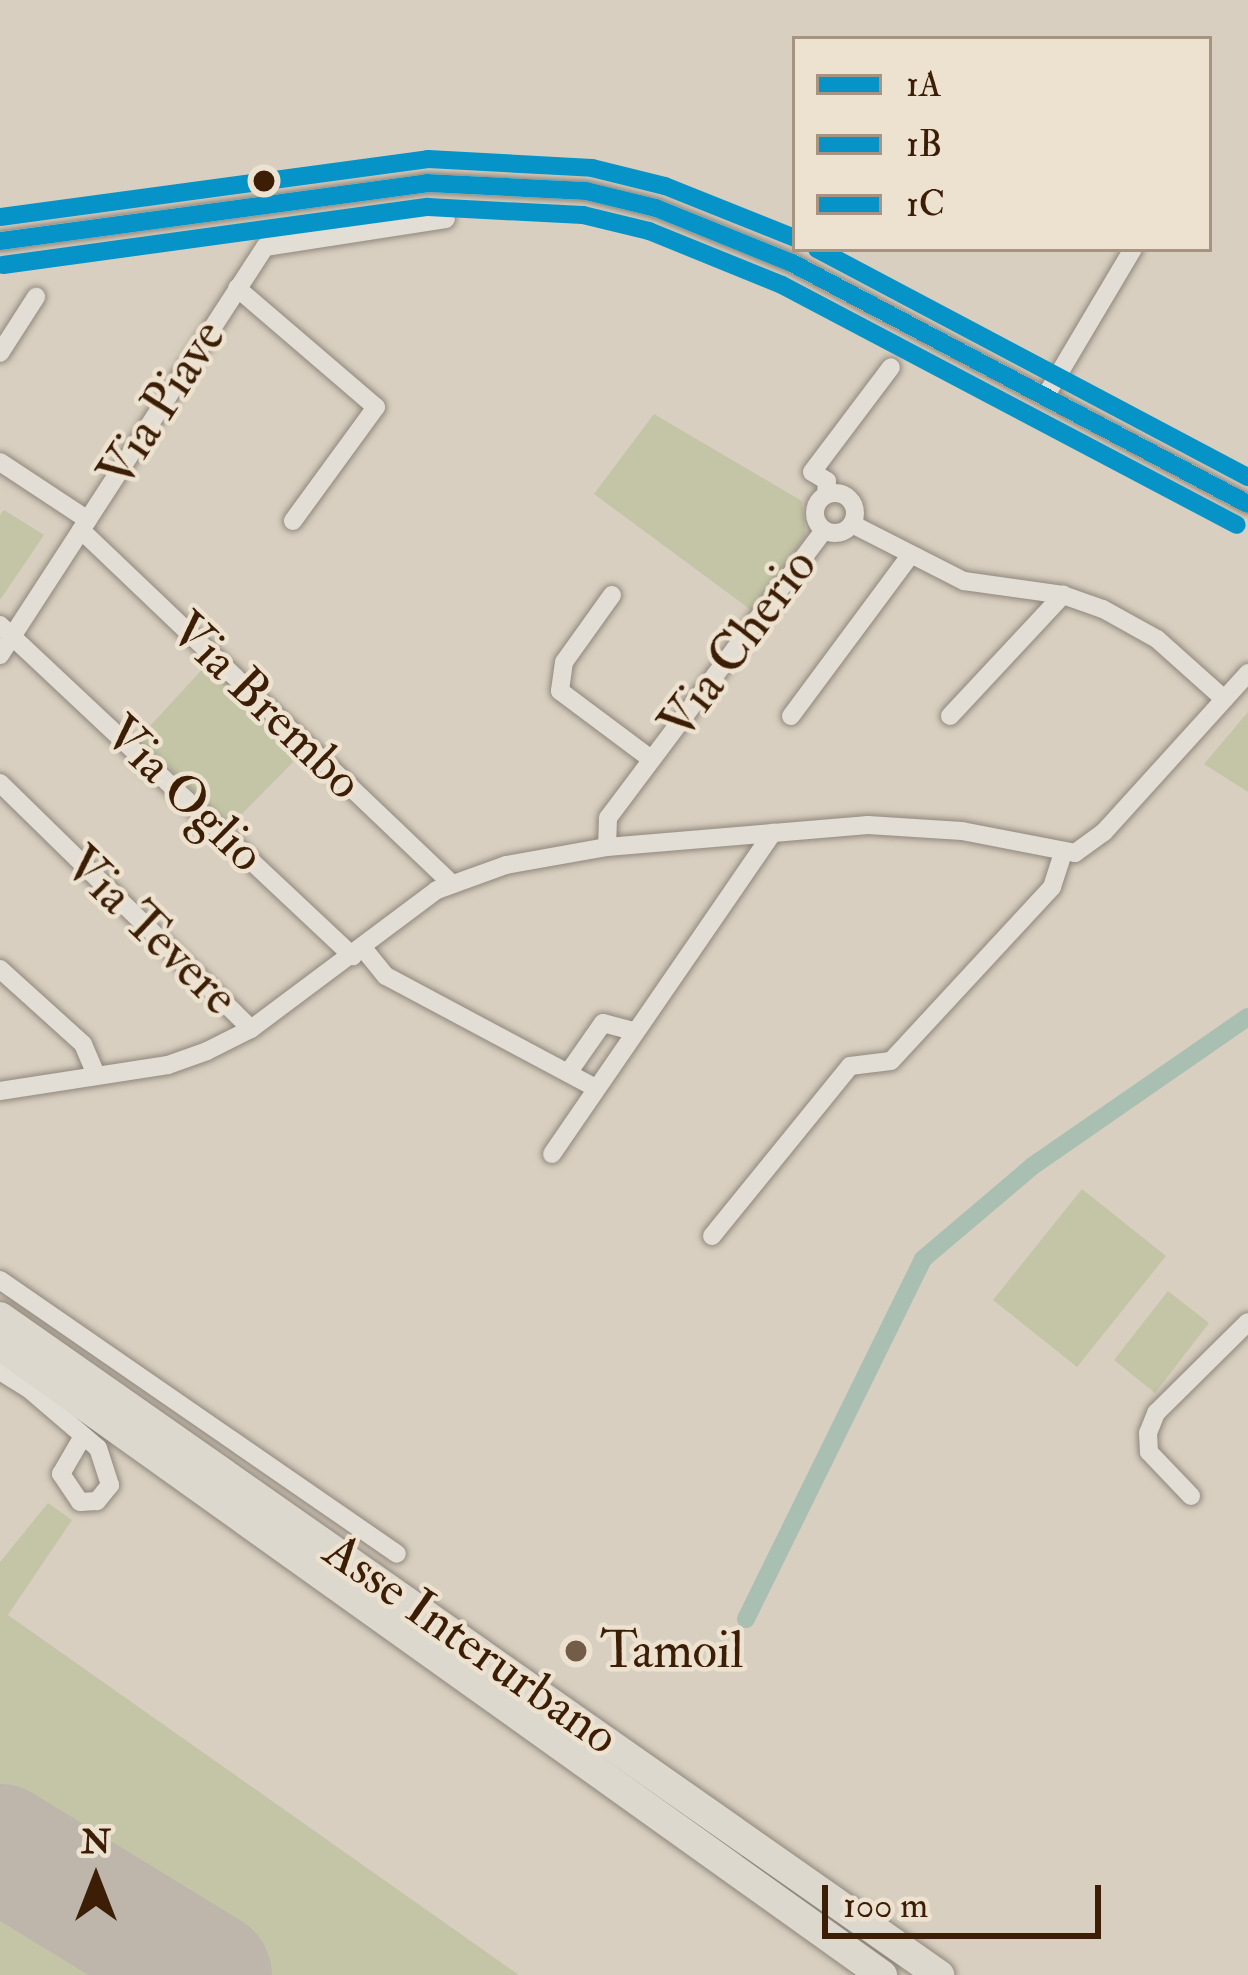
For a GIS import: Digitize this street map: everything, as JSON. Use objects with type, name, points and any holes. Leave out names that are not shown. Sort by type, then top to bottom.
[{"type":"highway","name":"Asse Interurbano","points":[[0,1317],[939,1975]]},
{"type":"highway","name":"Asse Interurbano","points":[[0,1345],[882,1975]]},
{"type":"street","points":[[0,241],[427,183],[586,191],[656,208],[793,262],[1248,504]]},
{"type":"street","name":"Via Piave","points":[[0,655],[7,630],[84,525],[237,288],[274,240],[446,219]]},
{"type":"street","points":[[1045,397],[1131,252]]},
{"type":"street","name":"Via Piave","points":[[237,288],[376,407],[293,520]]},
{"type":"street","points":[[0,352],[36,297]]},
{"type":"street","points":[[891,367],[812,472],[827,481],[826,495],[815,512],[824,530],[851,524],[964,581],[1063,595],[1157,638],[1224,699]]},
{"type":"street","name":"Via Piave","points":[[0,462],[84,525]]},
{"type":"street","points":[[826,495],[846,496],[851,524]]},
{"type":"street","name":"Via Brembo","points":[[84,525],[451,883]]},
{"type":"street","name":"Via Cherio","points":[[608,848],[608,818],[824,530]]},
{"type":"street","points":[[791,716],[910,556]]},
{"type":"street","name":"Via Cherio","points":[[612,595],[564,662],[560,691],[651,759]]},
{"type":"street","points":[[950,716],[1063,595]]},
{"type":"street","name":"Via Oglio","points":[[7,630],[386,976],[596,1088]]},
{"type":"street","points":[[712,1236],[850,1066],[891,1061],[1052,887],[1063,856],[1104,832],[1248,673]]},
{"type":"street","name":"Via Tevere","points":[[0,783],[251,1029]]},
{"type":"street","points":[[0,1091],[168,1065],[251,1029],[451,883],[608,848],[907,824],[1063,856]]},
{"type":"street","points":[[552,1154],[773,833]]},
{"type":"street","points":[[0,969],[83,1044],[96,1074]]},
{"type":"street","points":[[568,1073],[603,1023],[633,1031]]},
{"type":"street","points":[[0,1280],[397,1554]]},
{"type":"street","points":[[1191,1496],[1149,1451],[1148,1433],[1156,1413],[1248,1322]]},
{"type":"street","points":[[0,1371],[83,1436]]},
{"type":"green space","points":[[654,414],[802,501],[806,536],[751,610],[594,494]]},
{"type":"green space","points":[[4,510],[44,535],[0,600],[0,515]]},
{"type":"green space","points":[[208,663],[303,752],[230,826],[139,738]]},
{"type":"green space","points":[[1248,712],[1248,792],[1204,764]]},
{"type":"green space","points":[[1082,1189],[1166,1256],[1077,1367],[993,1300]]},
{"type":"green space","points":[[1168,1291],[1209,1323],[1155,1393],[1114,1360]]},
{"type":"green space","points":[[48,1503],[72,1520],[8,1615],[519,1975],[263,1975],[0,1815],[0,1562]]},
{"type":"green space","points":[[0,1876],[163,1975],[0,1975]]},
{"type":"waterway","points":[[746,1619],[923,1259],[1034,1165],[1248,1017]]},
{"type":"runway","points":[[0,1847],[209,1975]]},
{"type":"transit line","name":"1C","points":[[0,217],[428,159],[592,168],[665,186],[792,237]]},
{"type":"transit line","name":"1A","points":[[0,241],[427,183],[586,191],[656,208],[792,263],[1248,504]]},
{"type":"transit line","name":"1B","points":[[3,265],[428,207],[583,215],[649,231],[782,285],[1237,525]]},
{"type":"transit line","name":"1C","points":[[823,252],[1248,477]]},
{"type":"place","name":"Tamoil","points":[[576,1651]]}]
